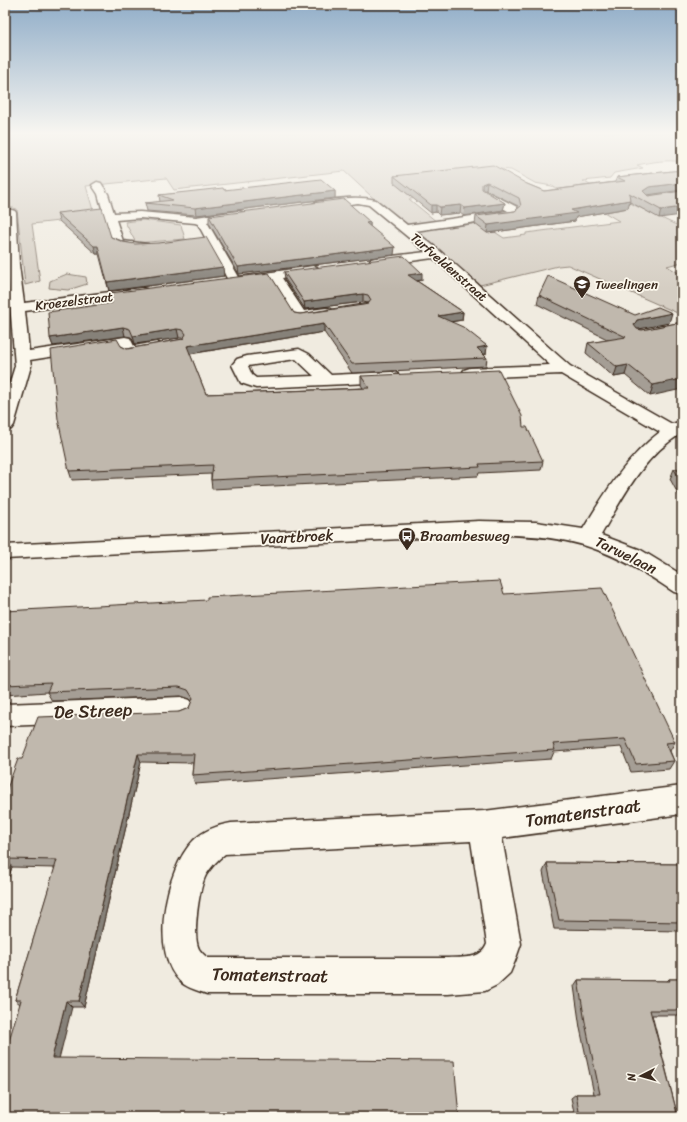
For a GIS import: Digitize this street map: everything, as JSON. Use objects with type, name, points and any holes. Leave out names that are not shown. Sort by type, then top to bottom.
[{"type":"street","points":[[97,185],[103,194],[118,243],[122,246],[137,248],[159,245]]},
{"type":"street","points":[[404,229],[513,214],[513,209],[486,194]]},
{"type":"street","name":"Turfveldenstraat","points":[[304,206],[358,200],[372,202],[436,254],[564,369],[677,429]]},
{"type":"street","points":[[5,211],[11,213],[9,265],[17,308],[23,366],[11,390],[5,425]]},
{"type":"street","points":[[110,217],[140,216],[196,220],[251,213]]},
{"type":"street","points":[[196,220],[202,222],[210,239],[235,281]]},
{"type":"street","points":[[196,240],[210,239]]},
{"type":"street","points":[[361,264],[436,254]]},
{"type":"street","points":[[219,283],[324,269]]},
{"type":"street","points":[[274,276],[300,316],[339,311]]},
{"type":"street","name":"Kroezelstraat","points":[[17,308],[157,290]]},
{"type":"street","points":[[22,356],[125,341],[129,351],[172,344]]},
{"type":"street","points":[[455,374],[564,369]]},
{"type":"street","points":[[326,379],[410,376]]},
{"type":"street","points":[[589,537],[631,471],[650,449],[677,429]]},
{"type":"street","name":"Vaartbroek","points":[[5,552],[488,528],[532,527],[561,530],[589,537]]},
{"type":"street","name":"Tarwelaan","points":[[589,537],[636,557],[682,586]]},
{"type":"street","name":"De Streep","points":[[5,715],[181,708]]},
{"type":"street","name":"Tomatenstraat","points":[[484,826],[504,944],[498,961],[484,973],[448,976],[207,976],[192,969],[180,948],[179,926],[190,873],[200,855],[217,841],[231,838],[484,826],[682,800]]},
{"type":"shaded area","points":[[5,184],[102,184],[86,186],[95,217],[32,224],[40,281],[25,285],[17,209],[5,206]]},
{"type":"shaded area","points":[[170,184],[224,184],[174,190]]},
{"type":"shaded area","points":[[358,184],[461,184],[429,197],[409,199],[437,222],[408,226]]},
{"type":"shaded area","points":[[543,184],[589,184],[616,200],[630,203],[674,224],[682,226],[682,262],[667,266],[682,275],[682,315],[568,265],[558,266],[480,285],[414,231],[481,223],[504,238],[526,235],[526,233],[619,221],[592,205],[573,199],[552,186]]},
{"type":"shaded area","points":[[143,220],[181,225],[185,239],[136,243],[125,222]]},
{"type":"shaded area","points":[[67,274],[86,277],[87,284],[68,290],[49,288],[50,281]]},
{"type":"building","points":[[274,184],[327,184],[335,191],[195,208],[145,203],[173,200],[159,195],[223,188],[224,190]]},
{"type":"building","points":[[405,184],[482,184],[482,189],[505,203],[465,208],[461,205],[440,207],[431,205]]},
{"type":"building","points":[[492,184],[528,184],[544,191],[598,184],[671,184],[649,187],[643,191],[648,196],[682,191],[682,207],[661,210],[629,193],[630,200],[571,210],[577,213],[488,225],[476,216],[515,211],[521,206],[519,198]]},
{"type":"building","points":[[344,199],[370,222],[366,223],[395,247],[238,267],[209,216]]},
{"type":"building","points":[[102,208],[111,237],[123,242],[135,244],[159,243],[206,237],[223,267],[107,282],[98,246],[94,246],[57,213]]},
{"type":"building","points":[[404,256],[422,273],[408,275],[463,312],[438,316],[463,327],[487,346],[477,348],[487,358],[352,364],[324,324],[187,346],[206,394],[369,388],[361,376],[499,370],[522,416],[523,427],[527,427],[543,461],[479,464],[480,467],[211,480],[213,465],[69,471],[58,419],[51,350],[117,339],[121,346],[127,349],[183,339],[186,334],[183,330],[177,329],[133,336],[130,329],[123,327],[50,338],[48,312],[112,303],[110,293],[269,273],[294,313],[300,314],[363,305],[368,304],[371,300],[368,295],[363,294],[304,302],[284,272]]},
{"type":"building","points":[[548,276],[635,315],[658,307],[672,313],[637,320],[634,325],[637,329],[642,330],[682,322],[682,379],[653,385],[628,365],[617,367],[588,343],[626,337],[539,295]]},
{"type":"building","points":[[674,469],[682,469],[682,483]]},
{"type":"building","points":[[500,581],[504,594],[602,588],[675,742],[666,743],[674,761],[636,764],[625,739],[553,744],[555,750],[192,775],[194,754],[138,754],[79,1001],[66,1001],[52,1058],[454,1061],[459,1117],[5,1117],[5,1054],[21,1000],[15,1000],[57,860],[6,859],[5,862],[5,794],[18,759],[22,759],[38,717],[179,712],[189,708],[193,698],[188,690],[179,687],[47,692],[51,683],[5,685],[5,611],[207,600],[207,597]]},
{"type":"building","points":[[547,863],[682,864],[682,922],[559,920]]},
{"type":"building","points":[[669,979],[682,979],[682,1010],[650,1010],[678,1117],[580,1117],[576,1094],[600,1094],[578,980],[670,981]]},
{"type":"place","name":"Tweelingen","points":[[582,299]]},
{"type":"place","name":"Braambesweg","points":[[407,551]]}]
